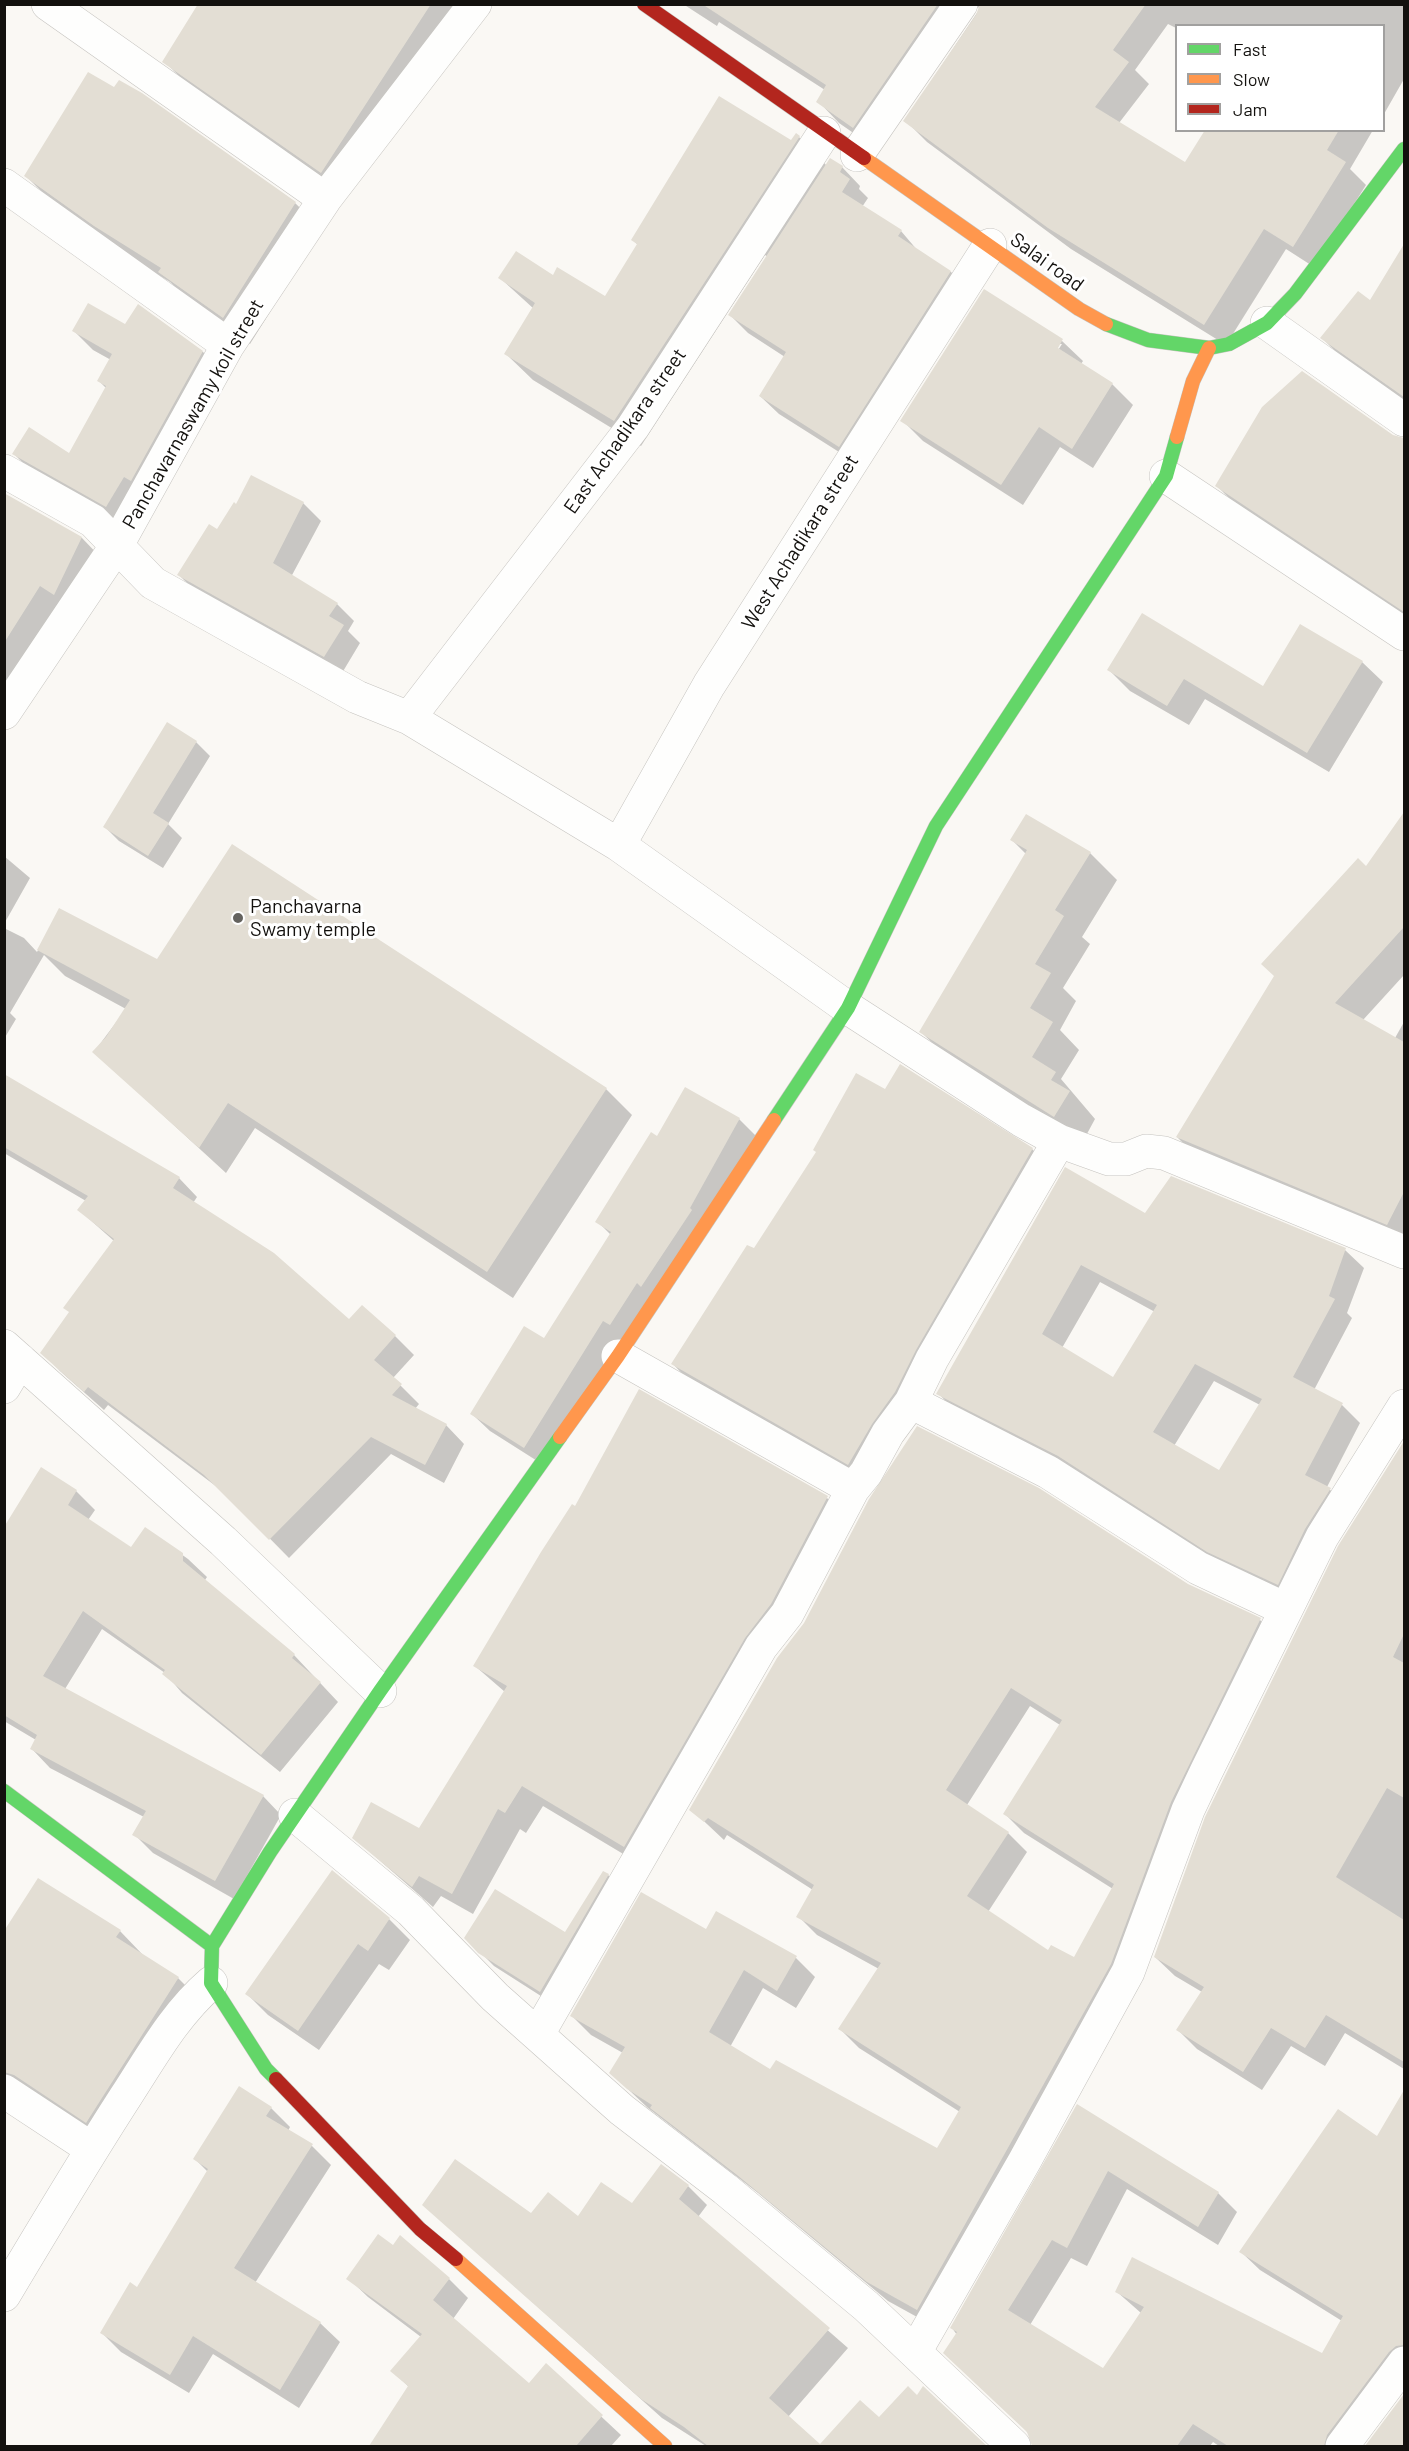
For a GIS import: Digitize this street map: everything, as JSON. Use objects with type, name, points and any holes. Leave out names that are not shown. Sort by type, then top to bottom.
[{"type":"main road","name":"Salai road","points":[[644,4],[824,133],[990,245],[1079,309],[1111,327],[1148,340],[1209,348],[1229,344],[1267,323],[1295,294],[1401,161]]},
{"type":"main road","points":[[665,2446],[498,2294],[420,2229],[348,2157],[266,2069],[211,1983],[212,1946],[295,1815],[380,1691],[618,1356],[848,1008],[936,826],[1166,477],[1193,381],[1209,348]]},
{"type":"main road","points":[[4,1791],[212,1946]]},
{"type":"street","points":[[48,4],[324,199]]},
{"type":"street","name":"Panchavarnaswamy koil street","points":[[4,713],[117,545],[228,345],[324,199],[475,4]]},
{"type":"street","points":[[857,155],[961,4]]},
{"type":"street","name":"East Achadikara street","points":[[409,718],[633,427],[824,133]]},
{"type":"street","points":[[4,185],[228,345]]},
{"type":"street","name":"West Achadikara street","points":[[620,845],[709,685],[990,245]]},
{"type":"street","points":[[1267,323],[1404,420]]},
{"type":"street","points":[[4,471],[93,521],[153,583],[357,697],[409,718],[620,845],[848,1008],[1021,1120],[1059,1141],[1109,1159],[1126,1159],[1146,1151],[1164,1153],[1404,1252]]},
{"type":"street","points":[[1166,477],[1404,634]]},
{"type":"street","points":[[538,2034],[761,1647],[793,1604],[854,1489],[866,1473],[888,1433],[911,1402],[933,1359],[1059,1141]]},
{"type":"street","points":[[4,1388],[13,1353],[223,1541],[380,1691]]},
{"type":"street","points":[[618,1356],[854,1489]]},
{"type":"street","points":[[911,1402],[1048,1472],[1198,1568],[1285,1609]]},
{"type":"street","points":[[915,2352],[1024,2162],[1128,1972],[1188,1810],[1285,1609],[1322,1537],[1404,1406]]},
{"type":"street","points":[[295,1815],[411,1911],[495,1997],[622,2110],[866,2306],[1014,2446]]},
{"type":"street","points":[[5,2294],[92,2149],[170,2028],[194,1998],[211,1983]]},
{"type":"street","points":[[4,2091],[92,2149]]},
{"type":"street","points":[[1341,2446],[1404,2363]]},
{"type":"building","points":[[198,4],[431,4],[321,173],[162,62]]},
{"type":"building","points":[[702,4],[938,4],[853,128],[816,102],[826,85]]},
{"type":"building","points":[[980,4],[1146,4],[1113,50],[1129,62],[1095,107],[1185,162],[1204,132],[1338,132],[1327,150],[1346,162],[1293,247],[1264,229],[1204,325],[1048,228],[903,121],[976,15]]},
{"type":"building","points":[[88,72],[114,87],[119,80],[142,93],[296,202],[223,318],[158,272],[161,268],[94,226],[24,176]]},
{"type":"building","points":[[719,96],[791,140],[796,133],[800,136],[614,421],[504,354],[535,303],[498,278],[516,251],[553,275],[557,267],[605,296],[637,244],[631,240]]},
{"type":"building","points":[[830,158],[843,166],[840,172],[850,179],[842,192],[902,230],[898,236],[951,271],[839,447],[759,396],[786,352],[728,315]]},
{"type":"building","points":[[1404,244],[1404,397],[1320,338],[1358,291],[1370,300]]},
{"type":"building","points":[[984,289],[1063,339],[1058,348],[1113,383],[1072,449],[1039,427],[1001,485],[900,421]]},
{"type":"building","points":[[88,303],[125,324],[138,304],[203,351],[131,481],[124,477],[106,507],[12,454],[29,427],[69,453],[106,386],[97,381],[112,354],[72,331]]},
{"type":"building","points":[[1302,371],[1393,435],[1404,438],[1404,612],[1215,486],[1262,407]]},
{"type":"building","points":[[251,475],[304,502],[273,563],[338,603],[329,616],[344,625],[324,657],[177,575],[209,524],[217,529],[234,502],[236,504]]},
{"type":"building","points":[[4,493],[82,537],[54,595],[40,586],[4,643]]},
{"type":"building","points":[[1142,613],[1263,686],[1300,624],[1363,661],[1307,753],[1184,679],[1167,706],[1107,670]]},
{"type":"building","points":[[167,722],[197,741],[153,813],[169,823],[148,856],[103,827]]},
{"type":"building","points":[[1404,812],[1404,927],[1335,1003],[1404,1042],[1404,1192],[1387,1225],[1176,1137],[1274,976],[1261,964],[1358,858],[1366,866]]},
{"type":"building","points":[[1026,814],[1091,852],[1055,910],[1064,916],[1035,964],[1051,973],[1030,1008],[1053,1022],[1032,1057],[1056,1072],[1051,1080],[1070,1091],[1054,1117],[919,1032],[1027,850],[1010,840]]},
{"type":"building","points":[[232,844],[607,1088],[487,1272],[228,1103],[199,1148],[92,1052],[106,1037],[130,1000],[37,950],[59,908],[157,959]]},
{"type":"building","points":[[900,1064],[1033,1148],[916,1350],[895,1392],[872,1424],[848,1465],[671,1364],[747,1245],[754,1248],[816,1152],[813,1150],[856,1073],[885,1089]]},
{"type":"building","points":[[4,1074],[180,1177],[173,1188],[274,1253],[349,1319],[362,1305],[396,1335],[374,1360],[402,1384],[392,1395],[447,1424],[425,1465],[371,1437],[269,1540],[204,1475],[88,1387],[84,1392],[40,1353],[69,1312],[63,1308],[114,1239],[77,1210],[88,1196],[4,1147]]},
{"type":"building","points":[[685,1087],[740,1118],[690,1208],[692,1210],[641,1287],[637,1283],[610,1325],[603,1321],[524,1448],[470,1414],[524,1326],[544,1338],[611,1232],[595,1222],[651,1132],[657,1136]]},
{"type":"building","points":[[1065,1167],[1145,1213],[1171,1176],[1346,1248],[1329,1296],[1335,1299],[1293,1377],[1343,1403],[1305,1475],[1331,1488],[1305,1529],[1278,1585],[1207,1552],[1058,1456],[936,1394]],"holes":[[[1081,1265],[1157,1305],[1113,1377],[1042,1334]],[[1195,1364],[1262,1399],[1219,1470],[1153,1432]]]},
{"type":"building","points":[[639,1389],[828,1496],[771,1604],[745,1638],[624,1847],[522,1786],[505,1813],[498,1809],[452,1894],[419,1876],[412,1887],[352,1838],[371,1802],[419,1828],[507,1686],[473,1666],[541,1552],[572,1504],[575,1506]]},
{"type":"building","points":[[917,1426],[1039,1488],[1188,1584],[1261,1618],[1171,1802],[1111,1964],[917,2310],[867,2282],[737,2175],[650,2108],[652,2105],[627,2089],[609,2073],[625,2047],[570,2016],[641,1892],[706,1929],[716,1911],[797,1956],[777,1991],[744,1970],[709,2032],[770,2069],[776,2060],[937,2148],[961,2107],[838,2029],[881,1963],[796,1917],[814,1885],[708,1818],[704,1822],[689,1810],[777,1658],[804,1623],[869,1499]],"holes":[[[1011,1688],[1062,1720],[1003,1814],[1114,1884],[1074,1957],[1051,1945],[1048,1950],[967,1896],[1009,1832],[946,1790]]]},
{"type":"building","points":[[1404,1441],[1404,1634],[1393,1657],[1404,1663],[1404,1798],[1387,1788],[1336,1877],[1404,1920],[1404,2062],[1326,2015],[1305,2048],[1271,2028],[1243,2072],[1176,2030],[1204,1987],[1154,1957],[1205,1817],[1338,1546]]},
{"type":"building","points":[[41,1467],[77,1490],[68,1505],[131,1547],[145,1527],[183,1553],[183,1561],[295,1654],[292,1658],[321,1682],[261,1755],[162,1674],[165,1670],[83,1611],[43,1676],[264,1795],[215,1881],[132,1835],[146,1811],[30,1749],[37,1735],[4,1715],[4,1527]]},
{"type":"building","points":[[332,1870],[390,1918],[368,1951],[358,1944],[298,2031],[245,1994]]},
{"type":"building","points":[[603,1871],[609,1874],[540,1992],[478,1953],[464,1938],[495,1889],[565,1932]]},
{"type":"building","points":[[38,1878],[121,1930],[116,1937],[179,1977],[86,2123],[14,2075],[4,2072],[4,1931]]},
{"type":"building","points":[[239,2086],[272,2107],[266,2116],[313,2144],[234,2268],[321,2322],[280,2390],[193,2336],[170,2375],[100,2333],[130,2282],[137,2287],[208,2169],[193,2159]]},
{"type":"building","points":[[1404,2090],[1404,2345],[1396,2346],[1389,2352],[1327,2435],[1324,2446],[1228,2446],[1193,2424],[1177,2446],[1032,2446],[1027,2432],[943,2353],[957,2332],[950,2328],[1077,2104],[1219,2192],[1198,2227],[1108,2171],[1067,2248],[1052,2240],[1008,2310],[1103,2368],[1144,2307],[1115,2292],[1132,2257],[1322,2353],[1343,2316],[1239,2252],[1338,2109],[1377,2136]]},
{"type":"building","points":[[455,2159],[531,2213],[548,2192],[578,2216],[601,2182],[632,2203],[661,2164],[689,2185],[679,2199],[830,2328],[769,2398],[820,2444],[860,2400],[879,2417],[908,2386],[917,2395],[923,2386],[987,2446],[708,2446],[641,2399],[422,2205]]},
{"type":"building","points":[[378,2234],[393,2245],[400,2235],[450,2278],[433,2300],[529,2383],[546,2363],[603,2415],[576,2446],[369,2446],[408,2386],[390,2371],[422,2334],[346,2279]]},
{"type":"building","points":[[1404,2394],[1404,2446],[1365,2446]]},
{"type":"traffic: fast","points":[[1106,324],[1148,340],[1209,348],[1229,344],[1267,323],[1295,294],[1404,149]]},
{"type":"traffic: fast","points":[[774,1120],[848,1008],[936,826],[1166,476],[1177,437]]},
{"type":"traffic: fast","points":[[276,2079],[266,2069],[211,1983],[212,1946],[270,1852],[380,1691],[560,1437]]},
{"type":"traffic: fast","points":[[4,1791],[212,1946]]},
{"type":"traffic: slow","points":[[864,158],[1079,309],[1106,324]]},
{"type":"traffic: slow","points":[[1177,437],[1193,381],[1209,348]]},
{"type":"traffic: slow","points":[[560,1437],[618,1356],[774,1120]]},
{"type":"traffic: slow","points":[[456,2259],[665,2446]]},
{"type":"traffic: jam","points":[[644,4],[864,158]]},
{"type":"traffic: jam","points":[[276,2079],[420,2229],[456,2259]]},
{"type":"place","name":"Panchavarna Swamy temple","points":[[238,918]]}]
